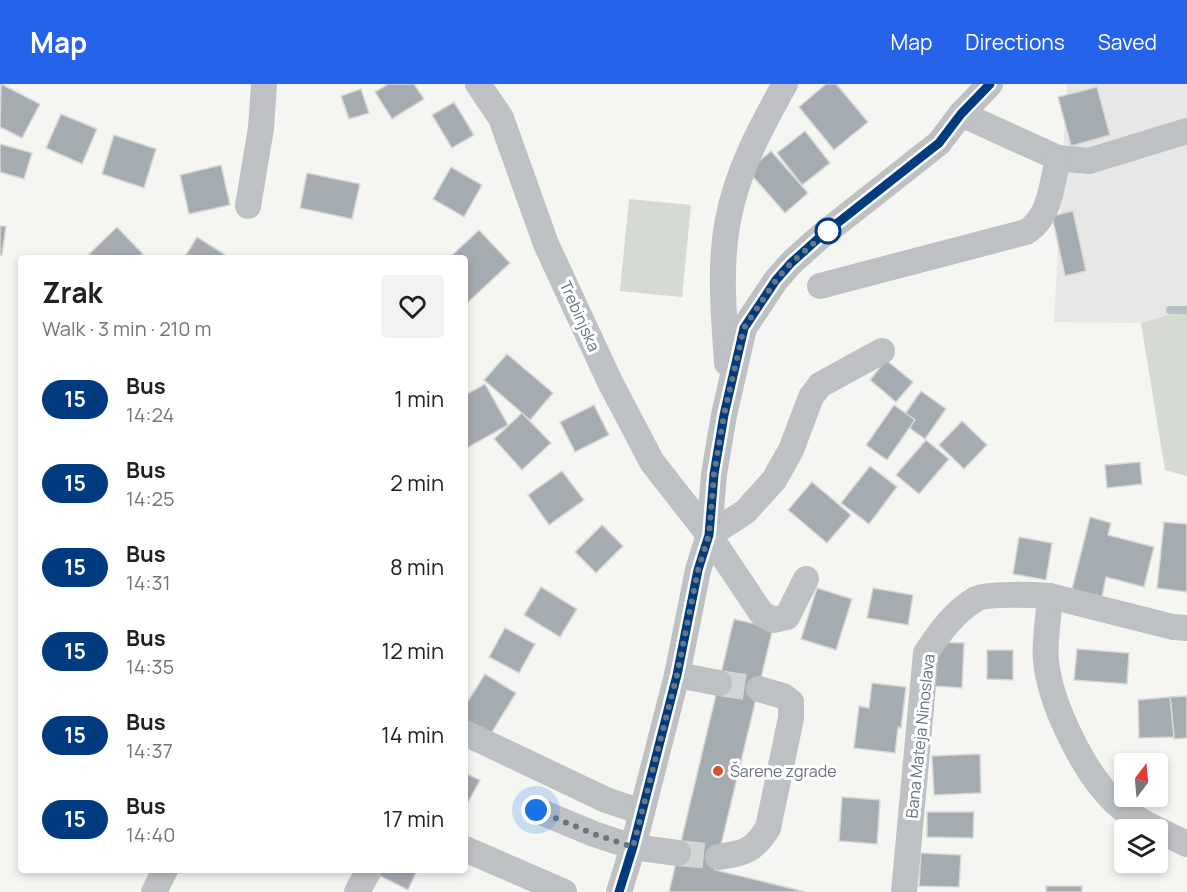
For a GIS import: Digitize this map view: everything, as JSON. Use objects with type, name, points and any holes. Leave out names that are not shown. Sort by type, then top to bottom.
[{"type":"street","points":[[248,206],[261,128],[264,84]]},
{"type":"street","name":"Trebinjska","points":[[478,84],[501,118],[546,244],[610,382],[652,462],[709,535],[762,614],[773,620],[787,617],[806,579]]},
{"type":"street","points":[[729,393],[723,288],[728,220],[738,181],[755,138],[785,84]]},
{"type":"street","points":[[619,892],[633,847],[677,675],[698,570],[709,535],[714,474],[744,328],[776,280],[821,236],[939,143],[961,114],[990,84]]},
{"type":"street","points":[[961,114],[1058,159],[1089,162],[1187,131]]},
{"type":"street","points":[[820,286],[1026,232],[1036,226],[1045,211],[1058,159]]},
{"type":"street","points":[[709,535],[745,512],[774,480],[791,450],[811,397],[820,386],[882,351]]},
{"type":"street","name":"Bana Mateja Ninoslava","points":[[904,892],[926,653],[946,623],[978,598],[1030,594],[1050,596],[1173,627],[1187,628]]},
{"type":"street","points":[[1050,596],[1046,659],[1051,689],[1071,737],[1098,785],[1117,804],[1143,821],[1187,844]]},
{"type":"street","points":[[677,675],[718,683]]},
{"type":"street","points":[[718,857],[745,853],[759,843],[768,828],[791,718],[791,702],[783,696],[759,689]]},
{"type":"street","points":[[468,734],[606,800],[642,812]]},
{"type":"street","points":[[536,810],[633,847],[678,853]]},
{"type":"street","points":[[468,850],[564,892]]},
{"type":"street","points":[[154,892],[164,873]]},
{"type":"street","points":[[357,892],[367,873]]},
{"type":"shaded area","points":[[1067,84],[1187,84],[1187,309],[1141,323],[1054,322]]},
{"type":"shaded area","points":[[629,199],[691,205],[682,297],[620,291]]},
{"type":"shaded area","points":[[1187,309],[1187,476],[1165,470],[1141,323]]},
{"type":"building","points":[[1,84],[40,104],[22,138],[0,127]]},
{"type":"building","points":[[388,84],[414,84],[424,99],[392,119],[375,92]]},
{"type":"building","points":[[826,84],[836,84],[868,122],[834,150],[799,107]]},
{"type":"building","points":[[1097,87],[1110,135],[1071,146],[1058,97]]},
{"type":"building","points":[[361,89],[369,113],[349,119],[341,96]]},
{"type":"building","points":[[454,102],[474,135],[452,148],[432,115]]},
{"type":"building","points":[[61,114],[97,129],[82,164],[46,148]]},
{"type":"building","points":[[805,131],[830,163],[802,185],[777,153]]},
{"type":"building","points":[[114,135],[156,149],[144,188],[102,174]]},
{"type":"building","points":[[0,144],[32,153],[24,179],[0,172]]},
{"type":"building","points":[[771,151],[808,193],[785,213],[748,171]]},
{"type":"building","points":[[221,165],[230,205],[189,214],[180,175]]},
{"type":"building","points":[[451,167],[482,185],[464,217],[433,199]]},
{"type":"building","points":[[307,173],[360,184],[352,219],[300,208]]},
{"type":"building","points":[[1073,211],[1086,271],[1065,276],[1052,216]]},
{"type":"building","points":[[0,226],[6,226],[2,255],[0,255]]},
{"type":"building","points":[[117,227],[143,254],[90,255]]},
{"type":"building","points":[[479,230],[510,263],[468,302],[468,255],[452,255]]},
{"type":"building","points":[[197,237],[225,255],[186,255]]},
{"type":"building","points":[[507,354],[553,393],[530,420],[484,380]]},
{"type":"building","points":[[886,360],[913,382],[896,402],[870,380]]},
{"type":"building","points":[[485,384],[508,425],[468,447],[468,393]]},
{"type":"building","points":[[921,391],[946,409],[925,439],[900,421]]},
{"type":"building","points":[[594,405],[609,435],[575,452],[560,422]]},
{"type":"building","points":[[894,405],[915,420],[887,460],[866,445]]},
{"type":"building","points":[[522,413],[551,443],[522,470],[494,439]]},
{"type":"building","points":[[962,421],[987,445],[964,469],[939,445]]},
{"type":"building","points":[[926,440],[949,459],[919,494],[896,475]]},
{"type":"building","points":[[1140,462],[1142,484],[1107,488],[1105,465]]},
{"type":"building","points":[[870,466],[897,487],[869,524],[841,503]]},
{"type":"building","points":[[562,471],[584,500],[549,525],[528,495]]},
{"type":"building","points":[[812,482],[851,515],[827,543],[788,510]]},
{"type":"building","points":[[1090,517],[1111,523],[1108,535],[1154,547],[1144,587],[1106,577],[1102,597],[1072,589]]},
{"type":"building","points":[[1164,522],[1187,524],[1187,592],[1157,588]]},
{"type":"building","points":[[602,525],[623,546],[596,573],[575,552]]},
{"type":"building","points":[[1019,537],[1052,543],[1046,580],[1013,574]]},
{"type":"building","points":[[541,587],[577,609],[560,637],[524,615]]},
{"type":"building","points":[[817,588],[852,599],[836,650],[801,639]]},
{"type":"building","points":[[873,588],[913,595],[908,625],[867,618]]},
{"type":"building","name":"Šarene zgrade","points":[[734,619],[773,628],[715,870],[806,892],[669,892]]},
{"type":"building","points":[[505,628],[535,644],[519,673],[489,657]]},
{"type":"building","points":[[937,642],[964,643],[962,688],[935,686]]},
{"type":"building","points":[[1077,649],[1129,653],[1127,684],[1074,680]]},
{"type":"building","points":[[987,650],[1013,650],[1013,680],[987,679]]},
{"type":"building","points":[[485,674],[516,693],[487,740],[468,728],[468,701]]},
{"type":"building","points":[[872,683],[906,687],[901,728],[898,727],[895,753],[854,748],[859,706],[869,708]]},
{"type":"building","points":[[1187,696],[1187,738],[1174,739],[1170,697]]},
{"type":"building","points":[[1170,697],[1174,737],[1139,738],[1138,700]]},
{"type":"building","points":[[980,754],[981,793],[934,795],[932,756]]},
{"type":"building","points":[[468,774],[480,780],[468,802]]},
{"type":"building","points":[[842,797],[880,800],[877,844],[839,841]]},
{"type":"building","points":[[927,812],[974,812],[973,838],[927,837]]},
{"type":"building","points":[[921,853],[961,855],[959,887],[919,886]]},
{"type":"building","points":[[379,873],[416,873],[408,890],[378,875]]},
{"type":"building","points":[[1046,886],[1082,886],[1082,892],[1046,892]]},
{"type":"waterway","points":[[1170,310],[1187,310]]},
{"type":"tunnel","points":[[719,683],[759,689]]},
{"type":"tunnel","points":[[678,853],[718,857]]},
{"type":"bus line","name":"15","points":[[619,892],[633,847],[677,675],[698,570],[709,535],[714,474],[724,415],[744,328],[776,280],[791,263],[821,236],[939,143],[961,114],[990,84]]},
{"type":"place","name":"Šarene zgrade","points":[[718,771]]},
{"type":"route","points":[[536,810],[633,847],[677,675],[698,570],[709,535],[714,474],[724,415],[744,328],[776,280],[791,263],[828,231]]}]
